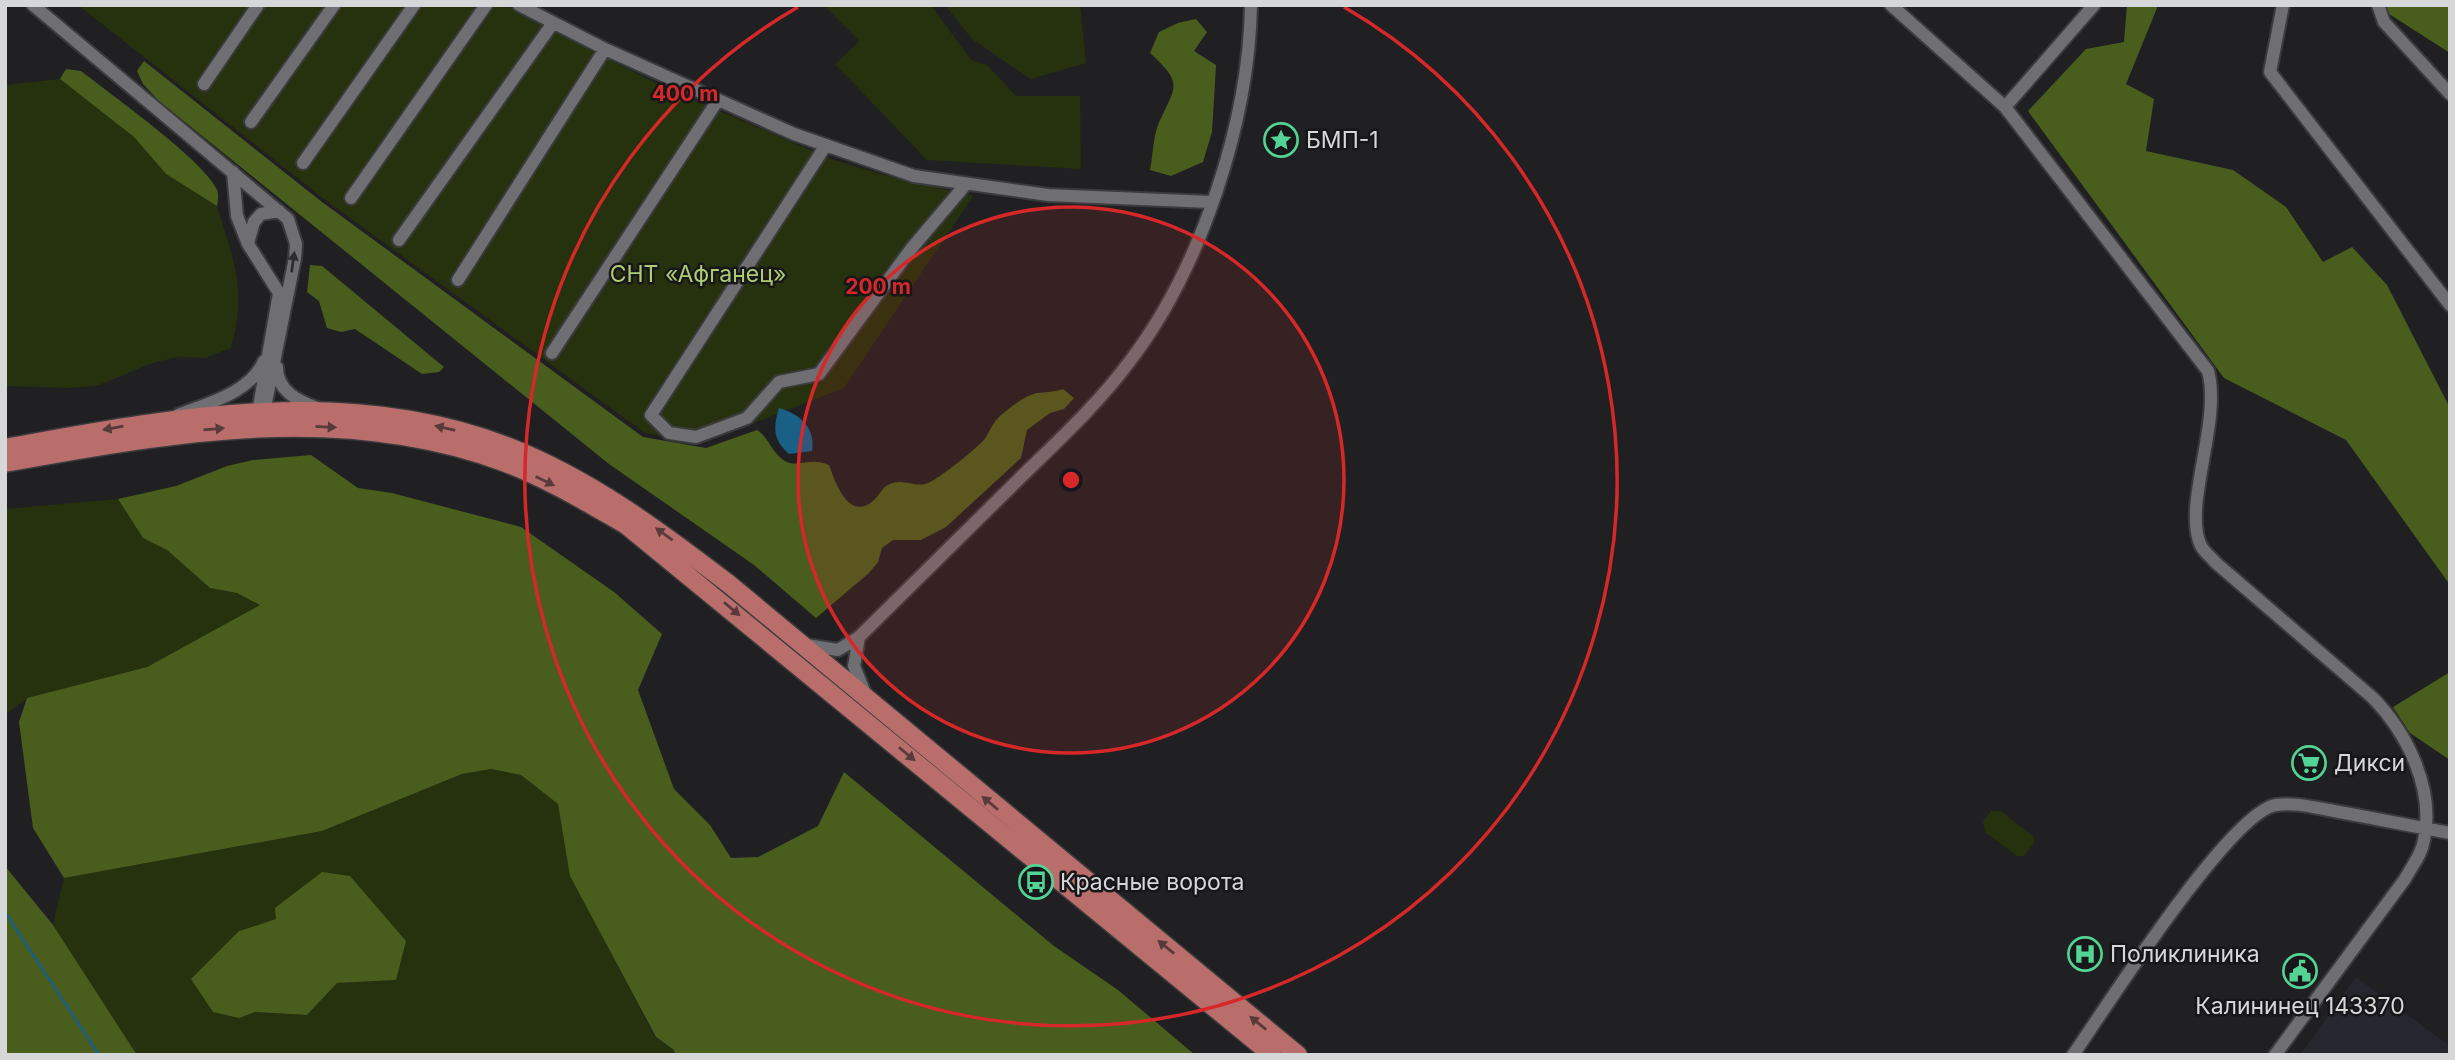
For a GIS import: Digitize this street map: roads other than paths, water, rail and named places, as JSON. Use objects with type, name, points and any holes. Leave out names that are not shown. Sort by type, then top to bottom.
[{"type":"highway","points":[[5,447],[161,421],[327,412],[379,416],[453,430],[475,435],[532,457],[618,503],[660,530],[801,643],[1298,1055]]},
{"type":"highway","points":[[5,463],[260,416],[369,430],[471,451],[528,472],[625,525],[1272,1055]]},
{"type":"street","points":[[33,5],[288,219],[296,244],[260,416]]},
{"type":"street","points":[[204,84],[258,5]]},
{"type":"street","points":[[251,122],[334,5]]},
{"type":"street","points":[[303,163],[414,5]]},
{"type":"street","points":[[351,198],[486,5]]},
{"type":"street","points":[[519,5],[605,49],[718,100],[826,145],[914,176],[1048,195],[1210,202]]},
{"type":"street","points":[[801,643],[838,650],[859,637],[1091,408],[1118,378],[1171,297],[1210,202],[1234,134],[1245,89],[1251,5]]},
{"type":"street","points":[[1891,5],[2005,107],[2208,371],[2213,388],[2196,514],[2201,546],[2216,563],[2392,717],[2420,778],[2426,829],[2421,852],[2405,878],[2275,1055]]},
{"type":"street","points":[[2005,107],[2094,5]]},
{"type":"street","points":[[2283,5],[2270,72],[2450,304]]},
{"type":"street","points":[[2378,5],[2384,22],[2450,94]]},
{"type":"street","points":[[399,240],[553,23]]},
{"type":"street","points":[[458,280],[605,49]]},
{"type":"street","points":[[552,353],[718,100]]},
{"type":"street","points":[[826,145],[651,415],[669,433],[696,437],[747,418],[779,382],[819,374],[911,249],[966,184]]},
{"type":"street","points":[[233,173],[237,216],[248,244],[279,293],[272,352],[277,374],[288,393],[301,402],[327,412]]},
{"type":"street","points":[[248,244],[254,222],[261,214],[279,211]]},
{"type":"street","points":[[161,421],[223,397],[248,382],[272,352]]},
{"type":"street","points":[[859,637],[854,666],[868,700]]},
{"type":"street","points":[[2073,1055],[2207,868],[2238,830],[2269,807],[2291,805],[2317,808],[2450,833]]},
{"type":"water","points":[[779,408],[794,414],[805,423],[813,443],[812,451],[789,454],[780,444],[776,433]]},
{"type":"waterway","points":[[5,912],[99,1055]]},
{"type":"place","name":"БМП-1","points":[[1281,140]]},
{"type":"place","name":"Дикси","points":[[2309,763]]},
{"type":"place","name":"Красные ворота","points":[[1036,882]]},
{"type":"place","name":"Поликлиника","points":[[2085,954]]},
{"type":"place","name":"Калининец 143370","points":[[2300,971]]},
{"type":"park label","name":"СНТ «Афганец»","points":[[698,274]]}]
